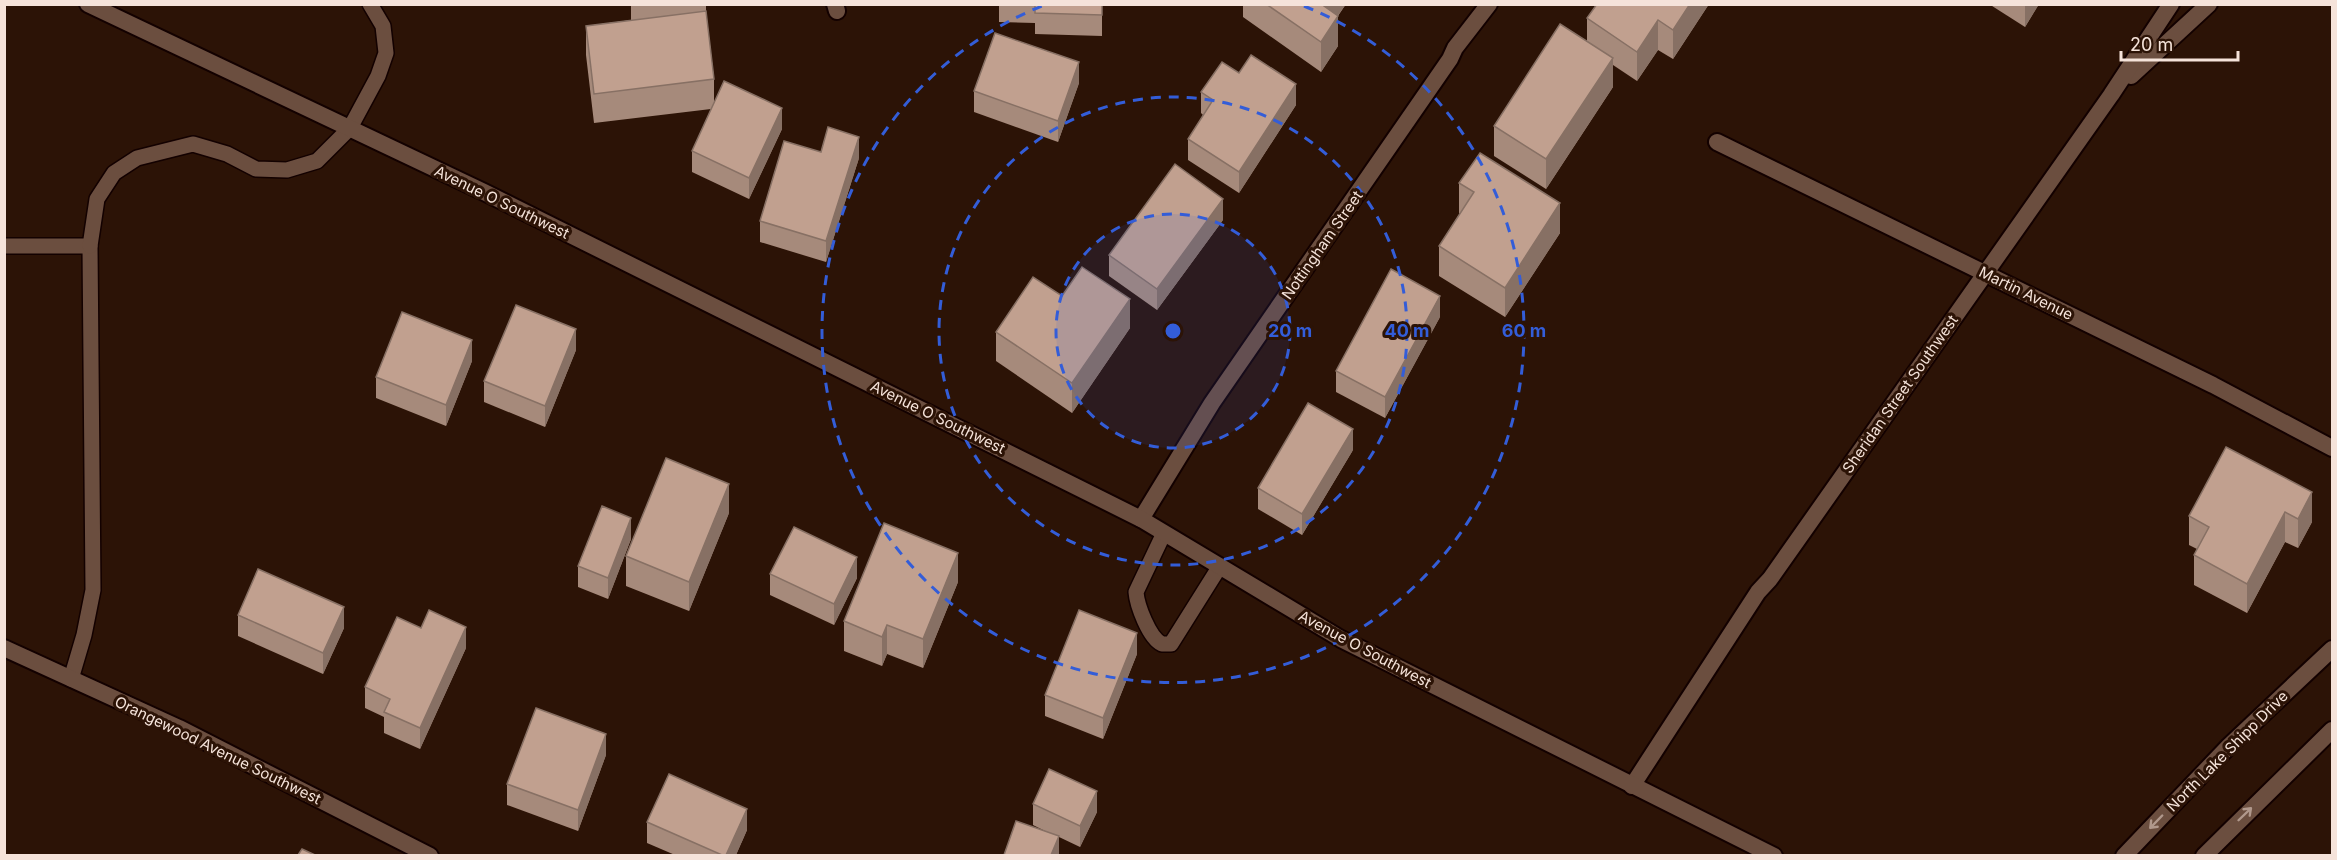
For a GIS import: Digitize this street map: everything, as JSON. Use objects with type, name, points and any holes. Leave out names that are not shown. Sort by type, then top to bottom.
[{"type":"street","name":"Avenue O Southwest","points":[[88,4],[484,192],[1142,519],[1341,639],[1774,855]]},
{"type":"street","name":"Nottingham Street","points":[[1142,519],[1212,404],[1450,60],[1455,48],[1489,4]]},
{"type":"street","name":"Sheridan Street Southwest","points":[[1632,786],[1758,592],[1770,579],[2111,94],[2171,4]]},
{"type":"street","points":[[2111,94],[2209,4]]},
{"type":"street","name":"Martin Avenue","points":[[1717,142],[2213,385],[2332,448]]},
{"type":"street","name":"Orangewood Avenue Southwest","points":[[4,648],[179,728],[430,855]]},
{"type":"street","name":"North Lake Shipp Drive","points":[[2124,855],[2229,746],[2332,649]]},
{"type":"street","points":[[2204,855],[2332,730]]},
{"type":"lane","points":[[71,679],[84,635],[93,590],[90,246],[97,199],[114,173],[137,158],[193,144],[227,154],[255,169],[287,171],[317,161],[350,128],[378,76],[386,53],[383,26],[370,4]]},
{"type":"lane","points":[[4,246],[90,246]]},
{"type":"lane","points":[[1164,533],[1136,592],[1143,617],[1154,638],[1162,644],[1171,644],[1220,566]]},
{"type":"building","points":[[1035,4],[1102,4],[1102,15],[1035,13]]},
{"type":"building","points":[[1266,4],[1325,4],[1324,6],[1338,16],[1321,42]]},
{"type":"building","points":[[1597,4],[1690,4],[1673,30],[1658,20],[1637,52],[1587,18]]},
{"type":"building","points":[[706,11],[714,79],[594,94],[586,26]]},
{"type":"building","points":[[1560,24],[1613,58],[1546,159],[1494,126]]},
{"type":"building","points":[[995,33],[1079,62],[1058,121],[974,91]]},
{"type":"building","points":[[1251,55],[1296,84],[1239,172],[1188,139],[1213,100],[1201,92],[1222,62],[1239,73]]},
{"type":"building","points":[[724,81],[782,108],[749,178],[692,151]]},
{"type":"building","points":[[828,127],[859,137],[826,241],[760,221],[784,141],[821,152]]},
{"type":"building","points":[[1480,153],[1560,203],[1505,288],[1439,246],[1474,192],[1459,183]]},
{"type":"building","points":[[1175,164],[1223,199],[1157,289],[1109,255]]},
{"type":"building","points":[[1082,267],[1130,299],[1072,383],[996,332],[1033,277],[1062,296]]},
{"type":"building","points":[[1391,269],[1440,296],[1385,397],[1336,371]]},
{"type":"building","points":[[516,305],[576,329],[545,406],[484,381]]},
{"type":"building","points":[[402,312],[472,340],[446,405],[376,377]]},
{"type":"building","points":[[1308,403],[1353,429],[1302,514],[1258,488]]},
{"type":"building","points":[[2226,447],[2312,492],[2298,519],[2285,512],[2247,584],[2194,555],[2209,527],[2189,516]]},
{"type":"building","points":[[666,458],[729,484],[689,582],[626,556]]},
{"type":"building","points":[[602,506],[631,518],[608,578],[578,566]]},
{"type":"building","points":[[884,523],[958,553],[923,639],[887,625],[882,637],[844,621]]},
{"type":"building","points":[[794,527],[857,557],[834,604],[770,574]]},
{"type":"building","points":[[258,569],[344,607],[323,653],[238,615]]},
{"type":"building","points":[[429,610],[466,627],[420,728],[384,712],[390,699],[365,687],[397,617],[421,628]]},
{"type":"building","points":[[1079,610],[1137,633],[1103,718],[1045,695]]},
{"type":"building","points":[[536,708],[606,734],[578,810],[507,784]]},
{"type":"building","points":[[1049,769],[1097,791],[1080,826],[1033,804]]},
{"type":"building","points":[[669,774],[747,809],[726,855],[647,822]]},
{"type":"building","points":[[1016,821],[1059,836],[1051,855],[1004,855]]},
{"type":"building","points":[[302,849],[315,855],[298,855]]}]
